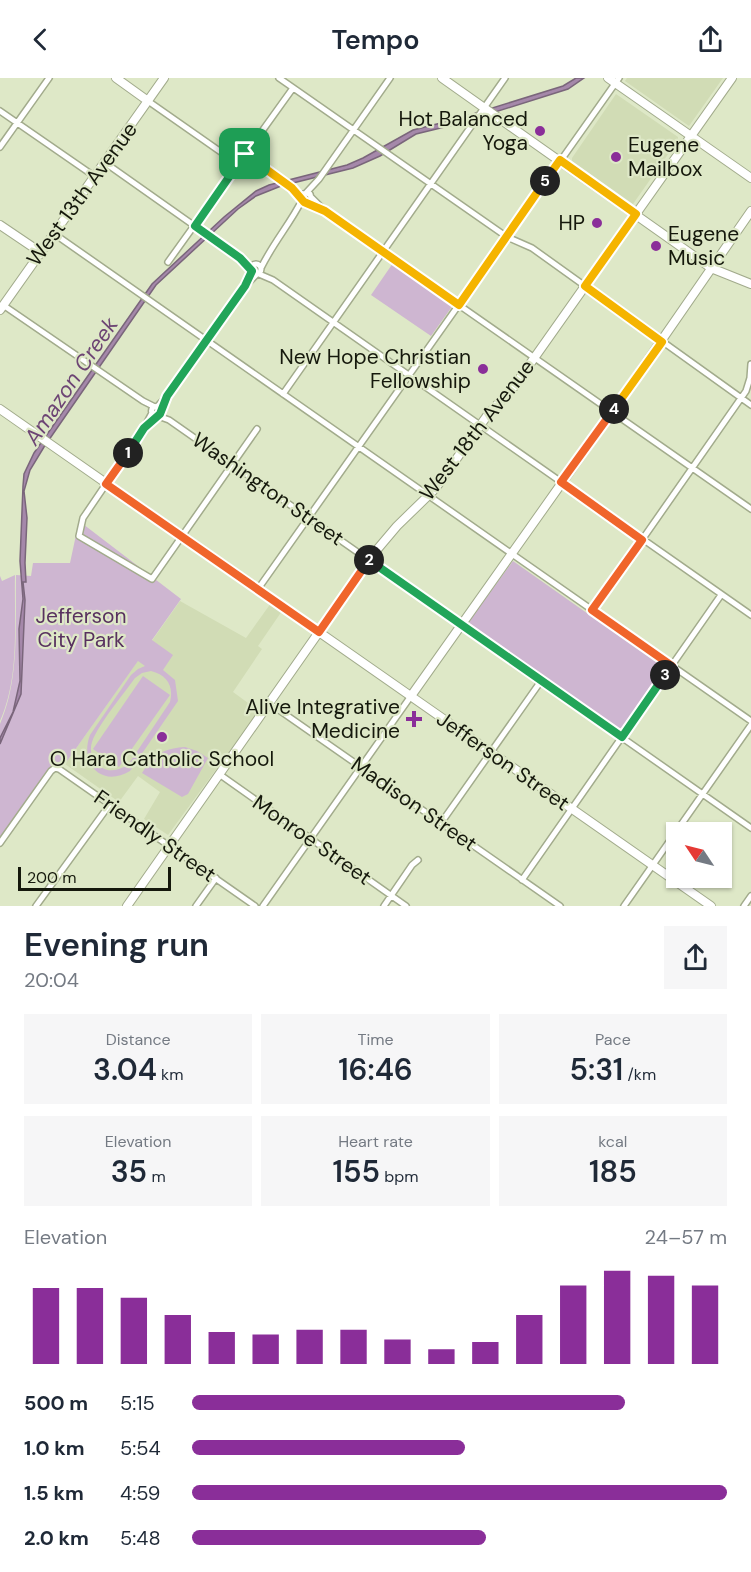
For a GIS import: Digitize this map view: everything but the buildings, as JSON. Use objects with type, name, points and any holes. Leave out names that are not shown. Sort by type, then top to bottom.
[{"type":"street","points":[[0,147],[49,78]]},
{"type":"street","points":[[116,78],[238,164]]},
{"type":"street","name":"West 13th Avenue","points":[[2,307],[164,78]]},
{"type":"street","points":[[279,78],[507,237],[532,248],[751,405]]},
{"type":"street","points":[[257,429],[152,579],[79,536],[83,518],[144,428],[390,78]]},
{"type":"street","points":[[442,78],[711,268],[751,284]]},
{"type":"street","points":[[283,394],[505,78]]},
{"type":"street","points":[[608,78],[617,81],[751,178]]},
{"type":"street","name":"West 18th Avenue","points":[[127,906],[369,560],[388,535],[429,496],[494,407],[513,388],[732,78]]},
{"type":"street","points":[[258,590],[617,81]]},
{"type":"street","points":[[168,262],[293,88]]},
{"type":"street","points":[[0,111],[94,176]]},
{"type":"street","points":[[245,154],[751,509]]},
{"type":"street","points":[[104,162],[751,615]]},
{"type":"street","points":[[263,906],[662,342],[751,211]]},
{"type":"street","points":[[0,225],[40,252]]},
{"type":"street","points":[[53,233],[751,723],[624,906]]},
{"type":"street","name":"Washington Street","points":[[2,307],[142,401],[751,828]]},
{"type":"street","points":[[592,610],[741,398],[749,385],[751,364]]},
{"type":"street","name":"Jefferson Street","points":[[0,409],[711,906]]},
{"type":"street","points":[[522,880],[721,595]]},
{"type":"street","points":[[441,823],[541,681]]},
{"type":"street","name":"Madison Street","points":[[269,703],[560,906]]},
{"type":"street","name":"Friendly Street","points":[[0,843],[55,768],[255,906]]},
{"type":"street","name":"Monroe Street","points":[[219,774],[406,906]]},
{"type":"street","points":[[36,906],[110,804]]},
{"type":"street","points":[[384,906],[412,865],[418,860]]},
{"type":"street","points":[[196,906],[216,878]]},
{"type":"street","points":[[744,906],[751,896]]},
{"type":"shaded area","points":[[576,78],[584,78],[568,89],[457,124],[416,134],[380,156],[353,168],[281,186],[256,196],[238,209],[156,285],[30,470],[24,491],[27,518],[26,582],[23,582],[25,600],[21,694],[0,744],[0,738],[13,712],[20,681],[19,629],[23,599],[20,561],[24,474],[34,453],[152,284],[224,217],[256,191],[269,185],[347,165],[413,130],[457,119],[563,86]]},
{"type":"shaded area","points":[[627,78],[723,78],[689,126],[625,81]]},
{"type":"shaded area","points":[[616,94],[678,137],[633,204],[572,161]]},
{"type":"shaded area","name":"O Hara Catholic School","points":[[180,601],[246,638],[271,603],[282,611],[258,646],[262,649],[233,692],[259,711],[168,835],[144,819],[160,792],[138,776],[119,802],[65,764]]},
{"type":"green space","points":[[393,263],[452,305],[431,336],[371,295]]},
{"type":"green space","name":"Jefferson City Park","points":[[79,521],[181,599],[152,640],[173,655],[163,670],[175,680],[178,701],[130,771],[120,776],[110,777],[95,770],[90,764],[88,755],[87,746],[90,735],[131,675],[145,666],[138,661],[65,764],[54,763],[0,840],[0,724],[14,670],[16,575],[31,576],[33,563],[70,563]],"holes":[[[151,671],[165,678],[170,686],[170,702],[128,765],[114,770],[104,769],[95,762],[91,753],[95,734],[135,678],[142,673]]]},
{"type":"green space","points":[[513,561],[663,667],[622,728],[618,728],[470,624],[469,621]]},
{"type":"green space","points":[[15,575],[13,668],[11,686],[0,721],[0,576],[2,581]]},
{"type":"green space","points":[[143,676],[170,695],[119,767],[93,749]]},
{"type":"green space","points":[[185,747],[208,758],[188,794],[182,797],[142,773],[150,761],[160,754],[171,749]]},
{"type":"place","name":"Hot Balanced Yoga","points":[[540,131]]},
{"type":"place","name":"Eugene Mailbox","points":[[616,157]]},
{"type":"place","name":"HP","points":[[597,223]]},
{"type":"place","name":"Eugene Music","points":[[656,246]]},
{"type":"place","name":"New Hope Christian Fellowship","points":[[483,369]]},
{"type":"place","name":"Alive Integrative Medicine","points":[[414,719]]},
{"type":"place","name":"O Hara Catholic School","points":[[162,737]]},
{"type":"route","points":[[245,154],[292,188],[304,202],[325,211],[459,305],[560,160],[636,214],[585,286],[662,342],[561,482],[642,540],[592,610],[672,666],[622,737],[369,560],[319,632],[106,484],[144,428],[160,414],[167,396],[245,286],[252,271],[240,258],[195,226],[245,154]]},
{"type":"water label","name":"Amazon Creek","points":[[71,381]]}]
